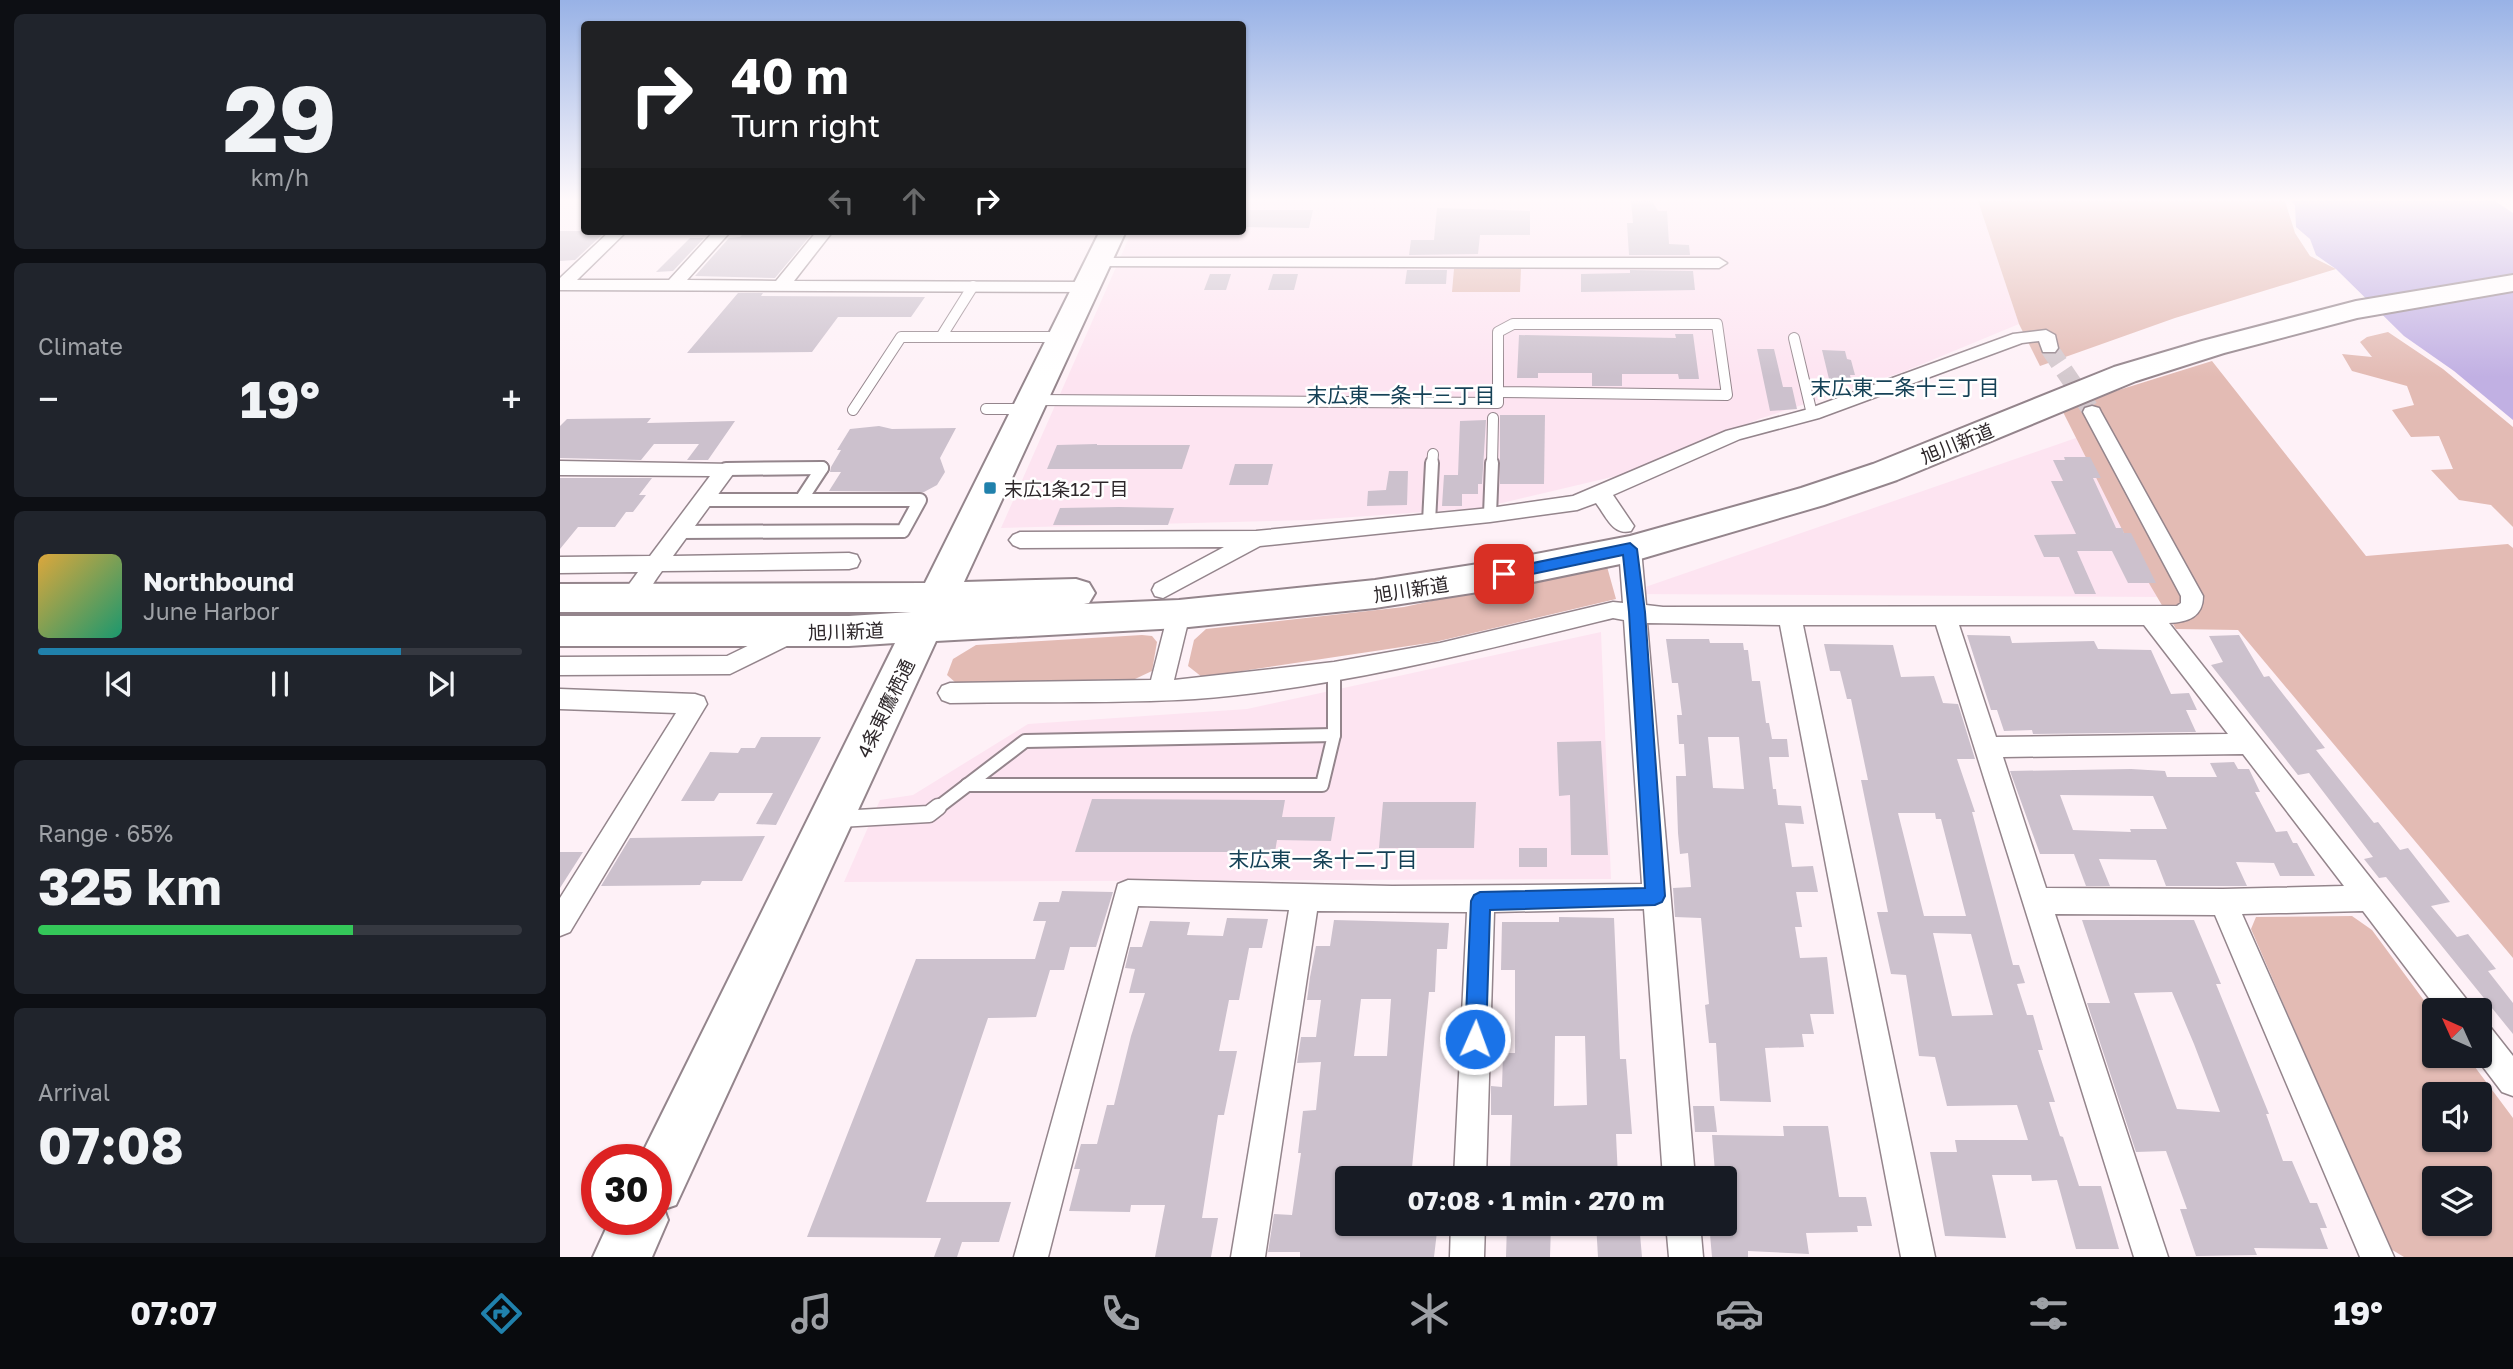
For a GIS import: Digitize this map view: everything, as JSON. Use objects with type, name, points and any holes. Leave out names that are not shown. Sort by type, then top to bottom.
[{"type":"highway","name":"4条東鷹栖通","points":[[672,1152],[1099,260]]},
{"type":"highway","name":"旭川新道","points":[[560,631],[795,632],[931,613],[1375,594],[1504,574],[1627,537],[1720,525],[1861,481],[2133,360],[2321,295],[2424,275],[2513,262]]},
{"type":"highway","name":"旭川新道","points":[[2133,360],[2356,310],[2513,284]]},
{"type":"highway","name":"旭川新道","points":[[560,598],[630,598],[931,613]]},
{"type":"highway","points":[[622,1257],[633,1235]]},
{"type":"street","points":[[561,285],[588,260]]},
{"type":"street","points":[[673,286],[697,260]]},
{"type":"street","points":[[781,286],[802,260]]},
{"type":"street","points":[[561,285],[973,286],[1099,260],[1719,263]]},
{"type":"street","points":[[1020,540],[1255,539],[1429,522],[1577,503],[1733,435],[1812,414],[2019,338],[2046,335],[2049,348]]},
{"type":"street","points":[[950,693],[1195,689],[1334,671],[1440,652],[1613,610],[1663,616],[1790,617],[2181,614],[2192,607],[2192,596],[2092,412]]},
{"type":"street","points":[[560,468],[726,469]]},
{"type":"street","points":[[630,598],[726,469]]},
{"type":"street","points":[[1601,494],[1627,537],[1637,612],[1655,896],[1678,1166]]},
{"type":"street","points":[[1160,690],[1171,602],[1255,539]]},
{"type":"street","points":[[560,565],[849,561]]},
{"type":"street","points":[[1945,616],[2151,1257]]},
{"type":"street","points":[[2150,616],[2448,998]]},
{"type":"street","points":[[1790,617],[1918,1257]]},
{"type":"street","points":[[560,666],[730,665],[795,632]]},
{"type":"street","points":[[560,699],[695,704],[560,923]]},
{"type":"street","points":[[1989,747],[2252,744]]},
{"type":"street","points":[[1031,1257],[1128,893],[1304,900],[1480,901],[1655,896]]},
{"type":"street","points":[[2037,901],[2223,902],[2370,898]]},
{"type":"street","points":[[1248,1257],[1304,900]]},
{"type":"street","points":[[1470,1166],[1480,901]]},
{"type":"street","points":[[2223,902],[2377,1257]]},
{"type":"street","points":[[2492,1055],[2513,1082]]},
{"type":"street","points":[[1467,1257],[1468,1236]]},
{"type":"street","points":[[1684,1236],[1686,1257]]},
{"type":"lane","points":[[942,337],[973,286]]},
{"type":"lane","points":[[986,409],[1030,405],[1498,403],[1498,391],[1498,332],[1513,324],[1717,324],[1727,395],[1498,391]]},
{"type":"lane","points":[[853,410],[901,337],[1062,337]]},
{"type":"lane","points":[[1794,338],[1812,414]]},
{"type":"lane","points":[[1490,515],[1493,418]]},
{"type":"lane","points":[[1429,522],[1433,454]]},
{"type":"lane","points":[[726,469],[822,468],[801,500]]},
{"type":"lane","points":[[679,532],[903,531],[920,500],[702,500]]},
{"type":"lane","points":[[967,785],[1322,785],[1334,735],[1334,671]]},
{"type":"lane","points":[[831,819],[929,814],[1025,741],[1334,735]]},
{"type":"shaded area","points":[[1119,260],[1998,260],[2019,324],[1903,372],[1759,419],[1629,473],[1481,508],[1310,520],[1001,528]]},
{"type":"shaded area","points":[[1998,260],[2317,260],[2336,269],[2175,318],[2040,366],[2019,324]]},
{"type":"shaded area","points":[[2323,260],[2513,260],[2513,420],[2454,371],[2404,336],[2336,269]]},
{"type":"shaded area","points":[[1454,269],[1521,269],[1520,292],[1452,292]]},
{"type":"shaded area","points":[[2388,332],[2443,369],[2513,427],[2513,527],[2491,505],[2459,500],[2431,470],[2453,469],[2439,436],[2411,437],[2392,410],[2414,405],[2407,386],[2352,371],[2342,354],[2372,357],[2360,342],[2367,337]]},
{"type":"shaded area","points":[[2212,361],[2366,556],[2508,544],[2513,548],[2513,958],[2238,630],[2176,629],[2150,585],[2061,408]]},
{"type":"shaded area","points":[[2076,438],[2157,597],[1625,594]]},
{"type":"shaded area","points":[[1606,563],[1616,599],[1435,642],[1202,677],[1188,666],[1194,640],[1206,629],[1404,607]]},
{"type":"shaded area","points":[[1601,632],[1611,879],[844,882],[880,800],[913,795],[1028,724],[1247,709]]},
{"type":"shaded area","points":[[1152,636],[1157,642],[1152,671],[1135,679],[956,683],[947,675],[953,659],[976,645]]},
{"type":"shaded area","points":[[2352,916],[2372,930],[2422,998],[2422,1068],[2476,1068],[2486,1082],[2422,1082],[2422,1152],[2492,1152],[2492,1090],[2513,1118],[2513,1257],[2404,1257],[2389,1248],[2251,929],[2256,917]]},
{"type":"building","points":[[668,260],[684,260],[673,271],[656,272]]},
{"type":"building","points":[[710,260],[790,260],[775,278],[695,276]]},
{"type":"building","points":[[1407,270],[1447,270],[1446,284],[1405,284]]},
{"type":"building","points":[[1630,270],[1693,271],[1695,290],[1581,292],[1581,274],[1630,273]]},
{"type":"building","points":[[1210,274],[1231,274],[1226,290],[1204,290]]},
{"type":"building","points":[[1273,274],[1298,274],[1294,290],[1268,290]]},
{"type":"building","points":[[738,293],[763,293],[761,296],[925,297],[911,317],[838,317],[812,352],[687,353]]},
{"type":"building","points":[[1675,334],[1693,334],[1699,379],[1679,379],[1678,374],[1622,374],[1622,386],[1592,386],[1592,373],[1538,373],[1538,378],[1517,378],[1519,335],[1676,338]]},
{"type":"building","points":[[1757,349],[1774,349],[1783,387],[1792,387],[1797,409],[1770,411]]},
{"type":"building","points":[[1822,350],[1845,351],[1855,375],[1850,375],[1851,379],[1829,379]]},
{"type":"building","points":[[1500,415],[1545,415],[1544,484],[1500,484]]},
{"type":"building","points":[[651,418],[647,423],[735,421],[708,460],[687,460],[699,444],[654,444],[641,460],[560,458],[560,426],[567,419]]},
{"type":"building","points":[[1486,420],[1482,484],[1478,484],[1478,494],[1462,494],[1462,506],[1442,506],[1444,475],[1458,475],[1460,421]]},
{"type":"building","points":[[879,426],[892,429],[956,428],[940,458],[945,472],[937,485],[924,492],[829,491],[841,472],[830,472],[831,467],[841,450],[837,450],[850,429]]},
{"type":"building","points":[[1057,445],[1190,445],[1182,469],[1047,469]]},
{"type":"building","points":[[2064,457],[2090,457],[2101,478],[2093,478],[2116,528],[2122,528],[2124,533],[2131,533],[2156,583],[2128,583],[2112,551],[2077,551],[2096,594],[2075,594],[2059,557],[2044,557],[2034,535],[2076,534],[2051,481],[2063,481],[2053,460],[2065,460]]},
{"type":"building","points":[[1235,464],[1273,464],[1268,485],[1229,485]]},
{"type":"building","points":[[1389,471],[1408,471],[1407,505],[1367,506],[1368,491],[1386,490]]},
{"type":"building","points":[[560,478],[652,478],[639,495],[646,495],[633,512],[626,512],[615,527],[578,527],[560,549]]},
{"type":"building","points":[[1060,508],[1174,508],[1168,525],[1053,525]]},
{"type":"building","points":[[1967,635],[2010,636],[2012,643],[2094,641],[2098,649],[2151,650],[2171,694],[2189,693],[2197,710],[2186,710],[2196,732],[2033,734],[2032,730],[2004,731],[1997,710],[1991,710]]},
{"type":"building","points":[[2239,635],[2264,677],[2269,676],[2325,748],[2316,750],[2374,823],[2378,822],[2400,850],[2408,848],[2450,902],[2431,906],[2457,937],[2468,934],[2496,969],[2488,971],[2513,1003],[2513,1034],[2492,1008],[2492,998],[2484,998],[2386,877],[2379,878],[2364,859],[2373,857],[2309,773],[2298,775],[2211,665],[2223,662],[2209,636]]},
{"type":"building","points":[[1666,639],[1709,639],[1710,643],[1743,643],[1744,650],[1748,650],[1752,681],[1760,681],[1766,723],[1769,723],[1772,739],[1787,739],[1789,757],[1769,757],[1773,789],[1776,789],[1778,805],[1801,806],[1804,824],[1785,823],[1792,867],[1813,866],[1818,892],[1796,892],[1802,927],[1795,927],[1800,958],[1827,957],[1834,1014],[1810,1014],[1814,1034],[1802,1034],[1804,1047],[1765,1048],[1771,1102],[1720,1101],[1716,1043],[1709,1043],[1705,1005],[1709,1004],[1701,918],[1675,917],[1673,888],[1691,887],[1688,853],[1680,854],[1678,833],[1676,776],[1686,776],[1684,744],[1679,744],[1677,715],[1682,715],[1678,683],[1672,683]],"holes":[[[1708,737],[1739,737],[1744,789],[1713,788]]]},
{"type":"building","points":[[1824,644],[1893,645],[1901,677],[1934,676],[1943,703],[1958,704],[1975,759],[1957,759],[1975,812],[1972,812],[2013,965],[2019,965],[2025,983],[2017,984],[2027,1015],[2033,1015],[2043,1050],[2038,1050],[2055,1102],[2049,1102],[2079,1186],[2101,1186],[2119,1249],[2076,1249],[2057,1180],[2032,1181],[2031,1175],[1992,1175],[2006,1238],[1945,1236],[1930,1152],[1957,1152],[1955,1140],[2028,1140],[2017,1105],[1947,1106],[1935,1057],[1919,1056],[1906,975],[1891,974],[1877,912],[1888,912],[1861,780],[1868,780],[1851,699],[1847,699],[1840,671],[1830,671]],"holes":[[[1898,813],[1935,813],[1936,819],[1941,819],[1966,916],[1924,916]],[[1933,933],[1971,934],[1993,1015],[1952,1016]]]},
{"type":"building","points":[[761,737],[821,737],[776,825],[756,824],[773,793],[719,793],[714,801],[681,801],[710,752],[738,753],[741,748],[755,748]]},
{"type":"building","points":[[1601,741],[1608,855],[1571,855],[1570,795],[1559,796],[1557,742]]},
{"type":"building","points":[[2234,762],[2238,769],[2249,769],[2260,792],[2255,792],[2276,832],[2287,831],[2293,843],[2297,843],[2315,876],[2280,876],[2274,863],[2236,862],[2247,886],[2166,886],[2156,860],[2099,859],[2110,886],[2086,886],[2074,854],[2040,854],[2010,771],[2131,769],[2165,771],[2167,777],[2217,777],[2210,763]],"holes":[[[2060,795],[2153,796],[2167,829],[2130,829],[2131,832],[2073,830]]]},
{"type":"building","points":[[1092,799],[1285,800],[1282,817],[1335,817],[1331,841],[1277,840],[1275,852],[1075,852]]},
{"type":"building","points":[[1383,802],[1476,802],[1474,848],[1379,848]]},
{"type":"building","points":[[765,836],[742,881],[702,881],[700,885],[601,886],[630,838]]},
{"type":"building","points":[[1519,848],[1547,848],[1547,867],[1519,867]]},
{"type":"building","points":[[560,852],[583,852],[560,888]]},
{"type":"building","points":[[1062,891],[1113,892],[1096,947],[1070,947],[1064,970],[1050,970],[1036,1017],[988,1018],[926,1202],[1011,1202],[999,1242],[962,1242],[957,1257],[934,1257],[941,1238],[807,1237],[916,959],[1035,959],[1046,921],[1033,921],[1039,902],[1059,902]]},
{"type":"building","points":[[1559,917],[1614,918],[1620,1059],[1626,1059],[1632,1134],[1616,1134],[1617,1166],[1510,1166],[1512,1115],[1491,1115],[1491,1086],[1502,1087],[1503,1053],[1515,1053],[1515,970],[1501,970],[1502,922],[1559,922]],"holes":[[[1555,1036],[1585,1036],[1587,1105],[1554,1106]]]},
{"type":"building","points":[[1227,918],[1268,919],[1262,948],[1249,948],[1239,1000],[1229,1000],[1219,1051],[1237,1051],[1224,1115],[1218,1115],[1202,1218],[1218,1218],[1211,1257],[1155,1257],[1165,1205],[1131,1205],[1130,1212],[1069,1211],[1080,1169],[1074,1169],[1081,1144],[1097,1144],[1107,1105],[1114,1105],[1145,993],[1129,993],[1135,969],[1125,968],[1130,947],[1142,947],[1150,921],[1190,922],[1187,935],[1223,936]]},
{"type":"building","points":[[1334,920],[1449,923],[1447,949],[1437,949],[1435,992],[1429,992],[1412,1166],[1335,1166],[1335,1236],[1436,1236],[1434,1257],[1300,1257],[1300,1252],[1268,1252],[1274,1214],[1292,1215],[1301,1153],[1298,1153],[1303,1111],[1316,1110],[1321,1062],[1297,1063],[1301,1037],[1316,1037],[1321,1000],[1307,1000],[1316,946],[1330,946]],"holes":[[[1361,999],[1391,999],[1387,1056],[1354,1056]]]},
{"type":"building","points":[[2082,920],[2194,920],[2221,984],[2216,984],[2269,1114],[2266,1114],[2283,1161],[2292,1161],[2310,1203],[2317,1203],[2327,1228],[2320,1228],[2328,1249],[2254,1248],[2257,1255],[2196,1256],[2180,1209],[2187,1209],[2166,1151],[2136,1152],[2087,1003],[2110,1003]],"holes":[[[2172,992],[2220,1112],[2177,1109],[2134,993]]]},
{"type":"building","points":[[1693,1106],[1714,1106],[1717,1132],[1695,1132]]},
{"type":"building","points":[[1783,1126],[1828,1126],[1839,1197],[1866,1197],[1872,1226],[1857,1226],[1858,1232],[1806,1233],[1809,1254],[1748,1251],[1748,1257],[1712,1257],[1710,1236],[1737,1236],[1737,1166],[1715,1166],[1712,1135],[1784,1136]]},
{"type":"building","points":[[1507,1236],[1551,1236],[1550,1257],[1506,1257]]},
{"type":"building","points":[[1597,1236],[1640,1236],[1642,1257],[1598,1257]]},
{"type":"tunnel","points":[[2049,348],[2092,412]]},
{"type":"place","name":"末広1条12丁目","points":[[990,488]]},
{"type":"district","name":"末広東二条十三丁目","points":[[1905,387]]},
{"type":"district","name":"末広東一条十三丁目","points":[[1401,395]]},
{"type":"district","name":"末広東一条十二丁目","points":[[1323,859]]},
{"type":"route","points":[[1475,1039],[1480,901],[1655,896],[1637,612],[1630,549],[1504,574]]}]
